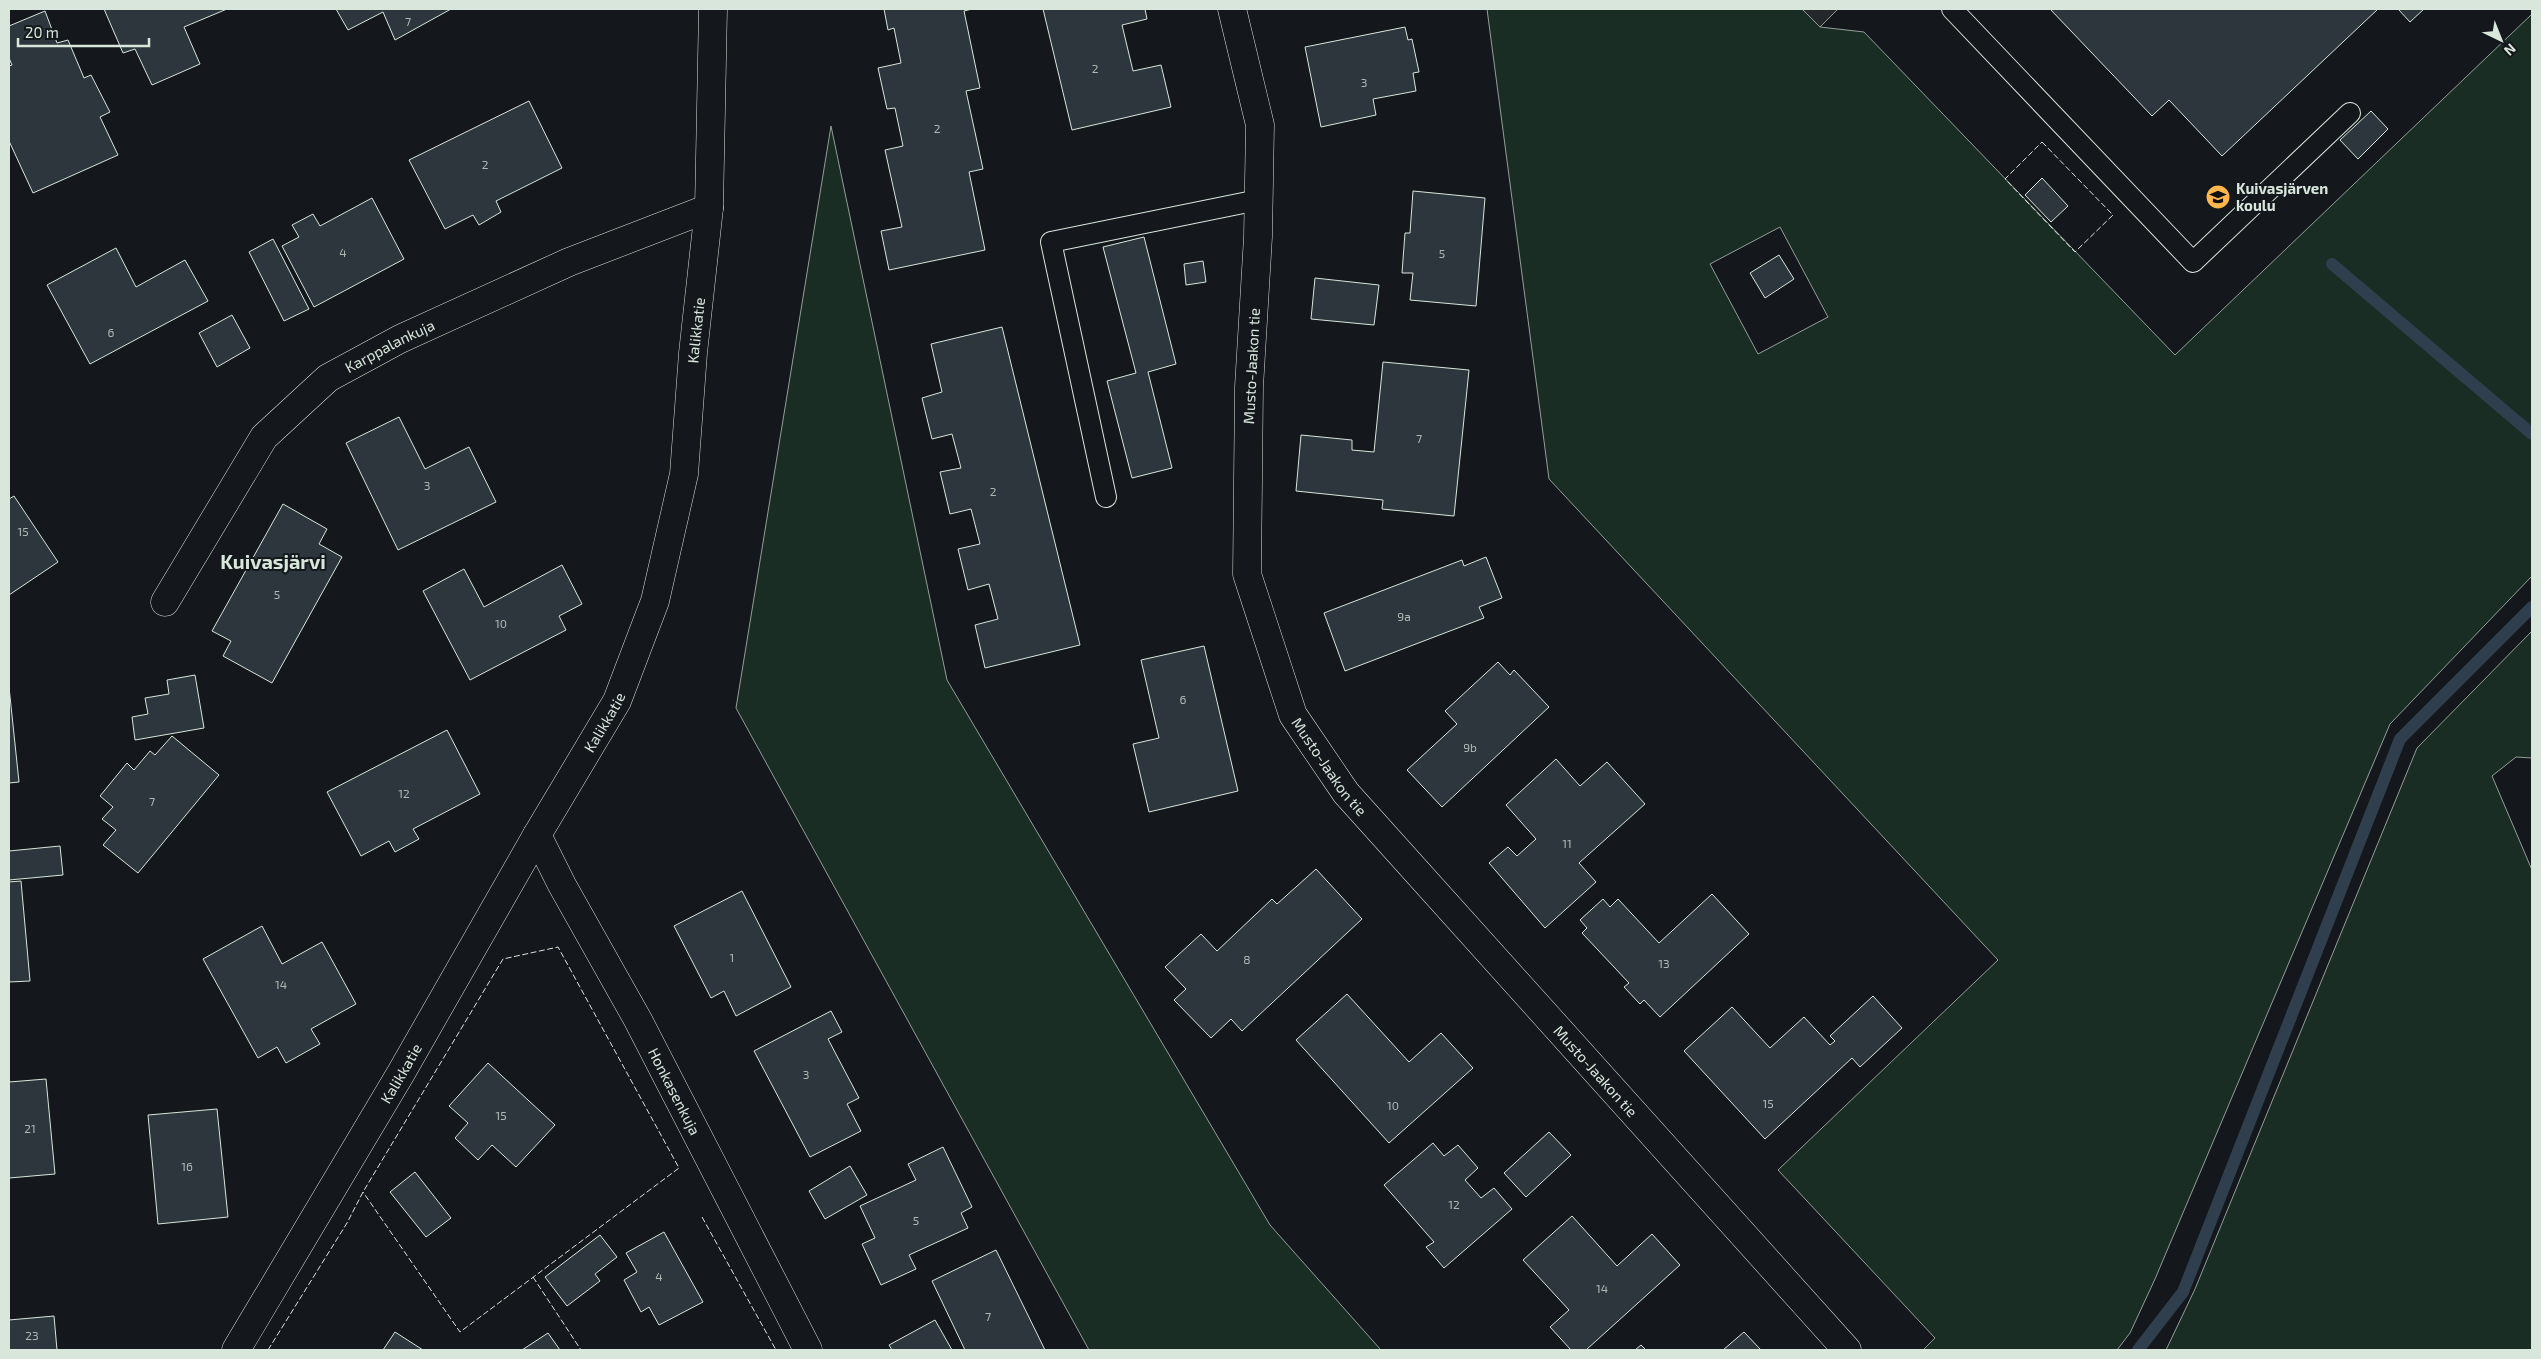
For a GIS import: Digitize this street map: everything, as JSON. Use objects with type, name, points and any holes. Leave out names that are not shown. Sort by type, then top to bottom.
[{"type":"street","name":"Kalikkatie","points":[[236,1350],[401,1073],[616,701],[655,601],[684,474],[693,353],[708,208],[713,9]]},
{"type":"street","name":"Musto-Jaakon tie","points":[[1232,9],[1260,125],[1249,387],[1247,574],[1293,715],[1346,793],[1847,1350]]},
{"type":"street","name":"Karppalankuja","points":[[165,602],[264,437],[328,378],[400,339],[552,270],[708,208]]},
{"type":"street","name":"Honkasenkuja","points":[[537,835],[562,885],[638,1020],[808,1350]]},
{"type":"lane","points":[[1952,9],[2193,262],[2350,113]]},
{"type":"lane","points":[[1106,497],[1051,242],[1258,200]]},
{"type":"green space","points":[[1487,9],[1802,9],[1820,27],[1864,32],[2175,355],[2532,14],[2532,576],[2390,724],[2155,1279],[2130,1333],[2117,1350],[1923,1350],[1935,1338],[1778,1170],[1998,960],[1549,479]],"holes":[[[1780,227],[1828,317],[1758,354],[1710,264]]]},
{"type":"green space","points":[[831,126],[947,680],[1270,1225],[1381,1350],[1089,1350],[736,708]]},
{"type":"green space","points":[[2532,631],[2532,758],[2516,757],[2492,776],[2532,870],[2532,1350],[2166,1350],[2195,1289],[2417,748]]},
{"type":"shaded area","points":[[1802,9],[1838,9],[1820,27]]},
{"type":"building","points":[[104,9],[227,9],[184,27],[200,64],[152,85],[135,49],[123,53]]},
{"type":"building","points":[[336,9],[451,9],[395,40],[383,12],[348,30]]},
{"type":"building","points":[[884,9],[972,9],[964,11],[980,88],[966,91],[983,169],[969,172],[985,250],[889,270],[881,231],[902,227],[885,150],[903,146],[895,108],[887,109],[878,68],[901,63],[894,28],[888,30]]},
{"type":"building","points":[[1043,9],[1145,9],[1147,19],[1122,25],[1133,71],[1161,65],[1171,107],[1072,130]]},
{"type":"building","points":[[2050,9],[2378,9],[2222,156],[2169,100],[2152,116]]},
{"type":"building","points":[[2398,9],[2424,9],[2410,22]]},
{"type":"building","points":[[45,11],[57,43],[68,40],[84,78],[91,75],[110,112],[100,117],[118,155],[33,193],[9,141],[9,66],[12,65],[9,58],[9,26]]},
{"type":"building","points":[[1405,27],[1408,40],[1412,39],[1419,72],[1413,73],[1416,91],[1373,99],[1376,115],[1321,127],[1305,47]]},
{"type":"building","points":[[529,101],[562,168],[496,201],[501,212],[479,225],[473,215],[445,229],[409,160]]},
{"type":"building","points":[[2371,111],[2388,129],[2358,159],[2340,140]]},
{"type":"building","points":[[2042,178],[2068,206],[2051,222],[2025,195]]},
{"type":"building","points":[[1413,191],[1485,198],[1476,306],[1410,300],[1413,273],[1402,273],[1405,233],[1410,233]]},
{"type":"building","points":[[372,198],[404,259],[314,307],[282,246],[299,237],[292,225],[313,214],[320,226]]},
{"type":"building","points":[[1144,237],[1176,364],[1148,372],[1172,468],[1132,478],[1107,381],[1136,373],[1103,247]]},
{"type":"building","points":[[273,239],[309,309],[284,321],[249,252]]},
{"type":"building","points":[[116,248],[136,287],[185,260],[208,301],[90,364],[47,285]]},
{"type":"building","points":[[1779,255],[1794,279],[1765,298],[1750,273]]},
{"type":"building","points":[[1203,261],[1206,282],[1186,285],[1184,264]]},
{"type":"building","points":[[1315,278],[1379,285],[1374,325],[1311,319]]},
{"type":"building","points":[[232,315],[250,348],[217,367],[199,333]]},
{"type":"building","points":[[1002,327],[1080,645],[985,668],[975,625],[998,619],[989,584],[968,590],[958,549],[980,544],[971,509],[950,514],[940,472],[961,468],[952,434],[932,439],[922,398],[942,392],[931,344]]},
{"type":"building","points":[[1383,362],[1469,370],[1454,516],[1382,509],[1383,500],[1296,491],[1301,435],[1352,440],[1352,450],[1374,452]]},
{"type":"building","points":[[399,417],[425,469],[469,447],[496,502],[398,550],[346,443]]},
{"type":"building","points":[[14,496],[58,562],[9,595],[9,499]]},
{"type":"building","points":[[283,504],[327,529],[319,544],[342,557],[272,683],[223,656],[231,641],[212,631]]},
{"type":"building","points":[[1486,557],[1502,598],[1479,607],[1484,618],[1345,671],[1324,613],[1462,560],[1464,566]]},
{"type":"building","points":[[562,565],[582,604],[559,616],[566,630],[470,680],[423,591],[464,569],[484,607]]},
{"type":"building","points":[[1204,646],[1238,791],[1149,812],[1133,744],[1159,738],[1141,660]]},
{"type":"building","points":[[1498,662],[1510,675],[1514,670],[1549,707],[1442,807],[1407,770],[1457,724],[1445,711]]},
{"type":"building","points":[[195,675],[204,728],[135,740],[132,717],[148,714],[145,698],[169,694],[167,680]]},
{"type":"building","points":[[9,687],[19,782],[9,783]]},
{"type":"building","points":[[447,730],[480,794],[413,829],[419,839],[395,852],[389,841],[361,856],[327,792]]},
{"type":"building","points":[[172,736],[219,775],[138,873],[103,845],[116,830],[102,819],[113,807],[100,796],[127,763],[134,770],[150,751],[155,755]]},
{"type":"building","points":[[1556,759],[1580,786],[1607,762],[1645,804],[1579,863],[1596,882],[1545,928],[1489,863],[1508,847],[1517,856],[1536,839],[1506,805]]},
{"type":"building","points":[[60,846],[63,875],[9,880],[9,851]]},
{"type":"building","points":[[1316,869],[1362,919],[1242,1031],[1231,1019],[1211,1038],[1174,1000],[1186,989],[1165,967],[1201,934],[1217,951],[1272,899],[1277,904]]},
{"type":"building","points":[[21,881],[30,981],[9,982],[9,882]]},
{"type":"building","points":[[742,891],[791,987],[736,1016],[724,991],[711,998],[674,926]]},
{"type":"building","points":[[1712,894],[1749,934],[1660,1017],[1644,1000],[1640,1004],[1624,987],[1629,983],[1582,933],[1587,928],[1580,920],[1603,899],[1610,907],[1618,899],[1659,943]]},
{"type":"building","points":[[262,926],[282,964],[322,942],[356,1004],[311,1029],[320,1044],[286,1063],[277,1047],[258,1058],[203,959]]},
{"type":"building","points":[[1347,994],[1409,1062],[1441,1033],[1473,1068],[1389,1143],[1296,1040]]},
{"type":"building","points":[[1873,996],[1902,1028],[1860,1067],[1852,1058],[1765,1139],[1684,1051],[1732,1007],[1770,1048],[1804,1017],[1830,1045],[1835,1041],[1830,1036]]},
{"type":"building","points":[[831,1011],[842,1032],[828,1039],[859,1098],[847,1104],[861,1131],[810,1157],[754,1051]]},
{"type":"building","points":[[488,1063],[555,1125],[516,1167],[492,1145],[478,1160],[455,1138],[468,1123],[449,1106]]},
{"type":"building","points":[[46,1079],[55,1174],[9,1178],[9,1082]]},
{"type":"building","points":[[217,1109],[228,1217],[158,1224],[148,1115]]},
{"type":"building","points":[[1549,1132],[1571,1155],[1526,1197],[1504,1173]]},
{"type":"building","points":[[1433,1143],[1444,1156],[1458,1145],[1478,1168],[1465,1180],[1481,1198],[1494,1188],[1512,1209],[1444,1268],[1426,1247],[1434,1242],[1384,1185]]},
{"type":"building","points":[[943,1147],[972,1207],[961,1213],[968,1228],[909,1255],[916,1269],[881,1285],[862,1244],[875,1238],[860,1206],[916,1180],[908,1164]]},
{"type":"building","points":[[850,1166],[867,1195],[825,1219],[809,1191]]},
{"type":"building","points":[[415,1172],[451,1218],[426,1237],[390,1192]]},
{"type":"building","points":[[1572,1216],[1617,1266],[1652,1234],[1680,1265],[1586,1350],[1571,1350],[1550,1327],[1569,1310],[1523,1260]]},
{"type":"building","points":[[664,1232],[703,1302],[659,1325],[649,1307],[641,1312],[624,1280],[637,1272],[626,1253]]},
{"type":"building","points":[[600,1235],[617,1257],[595,1274],[600,1281],[567,1306],[545,1277]]},
{"type":"building","points":[[996,1250],[1045,1350],[965,1350],[932,1281]]},
{"type":"building","points":[[54,1316],[57,1350],[9,1350],[9,1320]]},
{"type":"building","points":[[935,1320],[952,1350],[892,1350],[889,1345]]},
{"type":"building","points":[[395,1332],[423,1350],[383,1350]]},
{"type":"building","points":[[1744,1332],[1761,1350],[1723,1350]]},
{"type":"building","points":[[548,1333],[560,1350],[522,1350]]},
{"type":"building","points":[[1641,1345],[1646,1350],[1635,1350]]},
{"type":"waterway","points":[[2332,264],[2532,434]]},
{"type":"waterway","points":[[2138,1350],[2183,1292],[2400,739],[2532,607]]},
{"type":"fence","points":[[2042,142],[2113,215],[2075,252],[2005,179],[2042,142]]},
{"type":"fence","points":[[268,1350],[347,1223],[363,1192],[503,959],[558,947],[679,1168],[460,1332],[363,1192]]},
{"type":"fence","points":[[702,1217],[776,1350]]},
{"type":"fence","points":[[533,1277],[581,1350]]},
{"type":"place","name":"Kuivasjärven koulu","points":[[2218,197]]},
{"type":"district","name":"Kuivasjärvi","points":[[273,561]]}]
